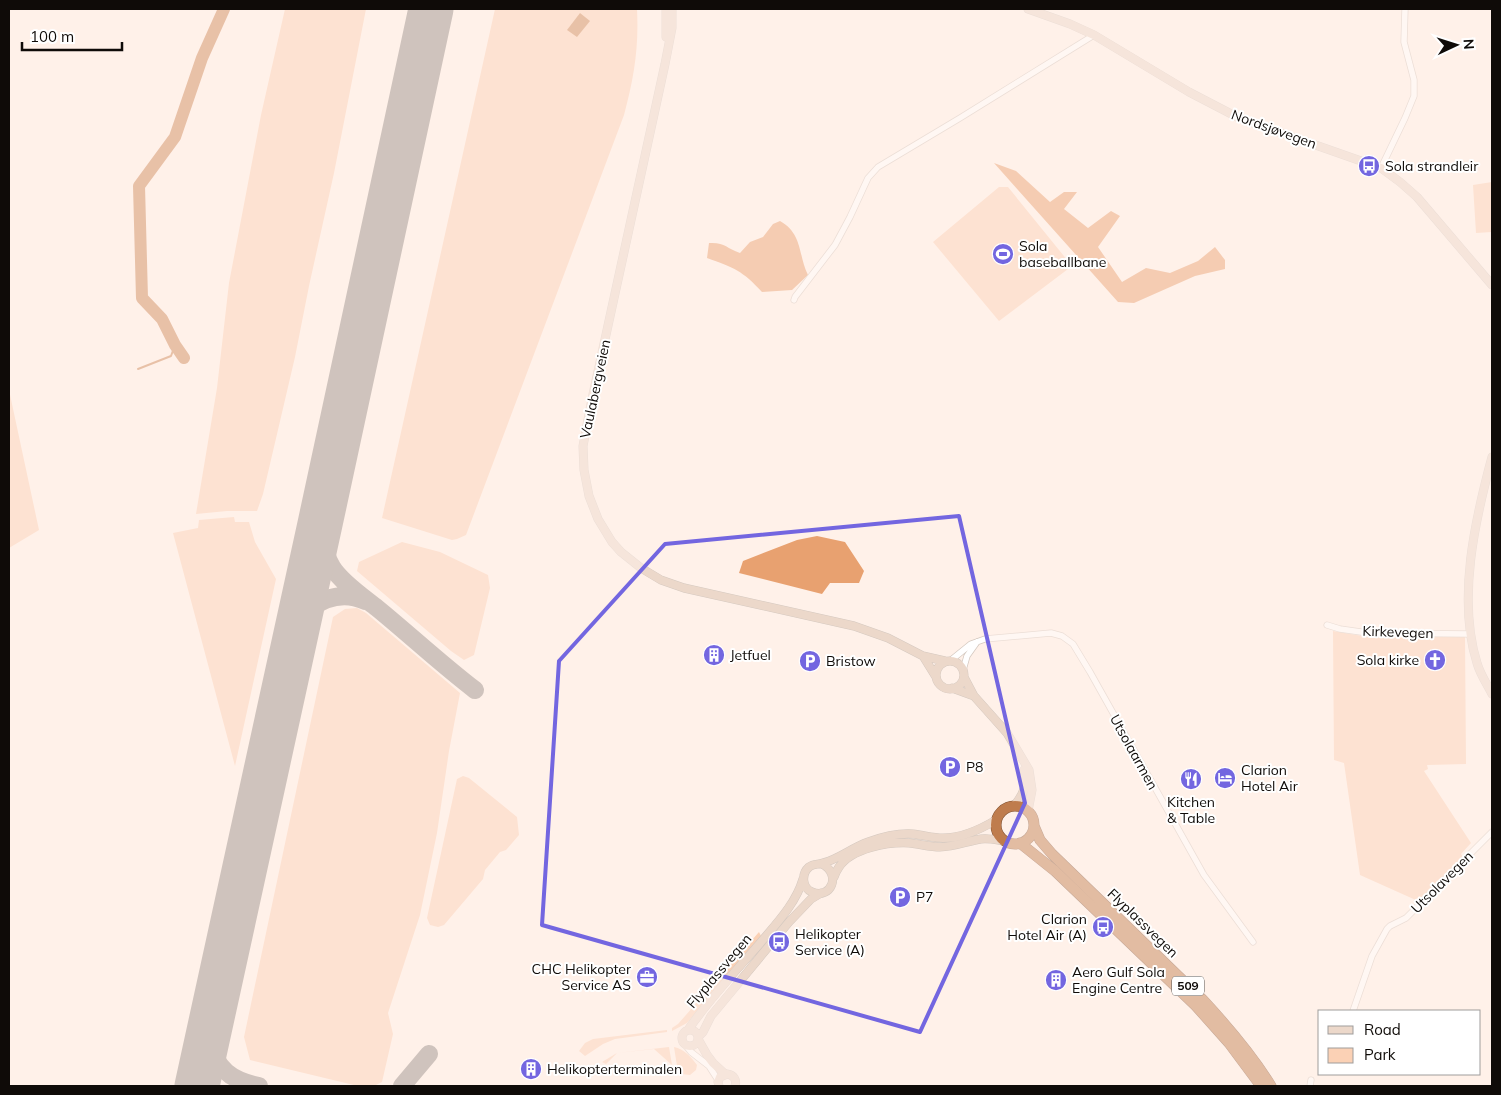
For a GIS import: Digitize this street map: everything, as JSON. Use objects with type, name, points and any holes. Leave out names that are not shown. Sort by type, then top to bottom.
[{"type":"highway","points":[[1028,811],[1022,807],[1006,808],[996,820],[996,828],[1004,841],[1012,844],[1027,840],[1034,826]]},
{"type":"highway","name":"509","points":[[1028,811],[1034,826]]},
{"type":"highway","name":"Flyplassvegen","points":[[1034,826],[1040,840],[1052,854],[1197,994],[1222,1021],[1238,1039],[1271,1086]]},
{"type":"highway","name":"Flyplassvegen","points":[[1020,843],[1054,871],[1178,988],[1215,1026],[1261,1086]]},
{"type":"street","name":"Vaulabergveien","points":[[666,9],[667,50]]},
{"type":"street","name":"Vaulabergveien","points":[[672,9],[672,28],[583,446],[586,485],[595,514],[604,531],[621,552],[640,568],[661,580],[699,592],[854,626],[893,640],[923,656],[948,661]]},
{"type":"street","name":"Nordsjøvegen","points":[[1028,9],[1094,35],[1189,92],[1232,114],[1266,128],[1381,168],[1418,197],[1492,285]]},
{"type":"street","points":[[1381,168],[1406,118],[1414,96],[1414,80],[1404,42],[1405,9]]},
{"type":"street","points":[[794,300],[795,296],[835,246],[868,178],[878,167],[1094,35]]},
{"type":"street","points":[[1492,456],[1484,487],[1472,553],[1469,583],[1470,634],[1478,665],[1492,694]]},
{"type":"street","name":"Kirkevegen","points":[[1327,624],[1340,629],[1368,633],[1470,634]]},
{"type":"street","name":"Utsolaarmen","points":[[948,661],[971,644],[990,638],[1051,634],[1062,636],[1073,644],[1204,874],[1253,942]]},
{"type":"street","points":[[952,688],[961,683],[967,656],[977,642]]},
{"type":"street","points":[[923,656],[937,681],[942,686],[974,696]]},
{"type":"street","points":[[936,677],[938,668],[948,661],[956,662],[974,696],[1007,733],[1029,770],[1032,790],[1028,811]]},
{"type":"street","points":[[1014,806],[1024,791],[1026,782],[1024,763]]},
{"type":"street","points":[[822,864],[856,846],[893,835],[912,834],[944,839],[981,829],[996,820]]},
{"type":"street","name":"Utsolavegen","points":[[1354,1010],[1372,956],[1387,929],[1406,918],[1492,832]]},
{"type":"street","points":[[834,877],[828,866],[816,864],[808,868],[803,879],[805,885],[814,893],[825,892],[831,887],[838,867],[846,859],[877,846],[894,843],[912,843],[942,847],[989,839],[1004,841]]},
{"type":"street","name":"Flyplassvegen","points":[[803,879],[800,888],[782,916],[683,1034],[684,1044],[693,1046],[698,1042],[698,1038],[711,1016],[789,922],[811,899],[821,893]]},
{"type":"street","name":"Flyplassvegen","points":[[688,1030],[695,1031],[713,1063],[725,1074],[732,1075],[737,1084]]},
{"type":"street","points":[[687,1046],[691,1052],[709,1066],[719,1083]]},
{"type":"street","points":[[719,1083],[721,1076],[725,1074]]},
{"type":"highlighted area","points":[[959,516],[1025,803],[920,1032],[542,925],[559,661],[665,544]]},
{"type":"green space","points":[[285,9],[366,9],[295,357],[263,494],[257,511],[196,514],[217,388],[229,283],[261,115]]},
{"type":"green space","points":[[495,9],[637,9],[636,49],[631,88],[624,115],[466,535],[452,540],[382,518]]},
{"type":"green space","points":[[1492,182],[1492,232],[1476,233],[1473,185]]},
{"type":"green space","name":"Sola baseballbane","points":[[999,187],[1008,187],[1072,266],[999,321],[933,242]]},
{"type":"green space","points":[[9,390],[39,530],[9,548]]},
{"type":"green space","points":[[234,517],[235,522],[249,522],[255,542],[276,579],[235,766],[173,533],[198,528],[199,520]]},
{"type":"green space","points":[[402,542],[440,552],[488,575],[490,588],[474,655],[464,660],[451,651],[357,571],[359,562]]},
{"type":"green space","points":[[357,608],[366,613],[460,693],[437,833],[420,915],[388,1013],[393,1034],[382,1082],[374,1086],[358,1086],[250,1060],[244,1037],[333,617],[345,609]]},
{"type":"green space","points":[[1333,631],[1368,637],[1465,637],[1466,764],[1427,765],[1428,769],[1424,771],[1471,843],[1461,854],[1463,857],[1418,901],[1360,875],[1344,763],[1334,760]]},
{"type":"green space","points":[[463,776],[469,778],[517,817],[519,835],[506,850],[500,852],[485,870],[483,879],[444,925],[438,927],[430,925],[427,918],[457,779]]},
{"type":"green space","points":[[759,932],[761,936],[687,1023],[672,1031],[672,1028],[678,1024]]},
{"type":"green space","points":[[667,1030],[667,1032],[615,1039],[603,1044],[585,1056],[579,1051],[585,1043],[593,1039]]},
{"type":"green space","points":[[669,1047],[672,1065],[654,1049],[617,1053]]},
{"type":"green space","points":[[674,1047],[684,1051],[697,1065],[696,1070],[690,1075],[682,1074],[675,1068],[677,1066]]},
{"type":"green space","points":[[617,1053],[606,1064],[602,1062]]},
{"type":"shaded area","points":[[580,13],[590,21],[577,37],[567,30]]},
{"type":"shaded area","points":[[994,163],[1016,171],[1050,202],[1064,192],[1077,192],[1064,209],[1088,228],[1111,211],[1120,216],[1098,247],[1122,282],[1146,268],[1170,273],[1198,261],[1215,247],[1225,260],[1225,269],[1195,276],[1134,303],[1118,302]]},
{"type":"shaded area","points":[[780,221],[793,232],[808,275],[792,290],[762,292],[749,279],[737,271],[707,258],[709,243],[722,244],[740,253],[750,242],[763,237],[773,224]]},
{"type":"shaded area","points":[[817,536],[845,542],[864,571],[859,583],[830,583],[822,594],[739,573],[743,561],[797,540]]},
{"type":"waterway","points":[[184,358],[162,319],[142,298],[139,186],[175,137],[202,58],[224,9]]},
{"type":"waterway","points":[[138,369],[171,356],[175,345]]},
{"type":"taxiway","points":[[324,506],[324,545],[328,560],[336,573],[475,690]]},
{"type":"taxiway","points":[[298,626],[310,610],[326,600],[346,596],[365,601]]},
{"type":"taxiway","points":[[211,1021],[213,1051],[221,1066],[233,1077],[259,1086]]},
{"type":"taxiway","points":[[402,1086],[429,1054]]},
{"type":"runway","points":[[197,1086],[431,9]]},
{"type":"place","name":"Sola strandleir","points":[[1369,166]]},
{"type":"place","name":"Sola baseballbane","points":[[1003,254]]},
{"type":"place","name":"Jetfuel","points":[[714,655]]},
{"type":"place","name":"Sola kirke","points":[[1435,660]]},
{"type":"place","name":"Bristow","points":[[810,661]]},
{"type":"place","name":"P8","points":[[950,767]]},
{"type":"place","name":"Clarion Hotel Air","points":[[1225,778]]},
{"type":"place","name":"Kitchen & Table","points":[[1191,779]]},
{"type":"place","name":"P7","points":[[900,897]]},
{"type":"place","name":"Clarion Hotel Air (A)","points":[[1103,927]]},
{"type":"place","name":"Helikopter Service (A)","points":[[779,942]]},
{"type":"place","name":"CHC Helikopter Service AS","points":[[647,977]]},
{"type":"place","name":"Aero Gulf Sola Engine Centre","points":[[1056,980]]},
{"type":"place","name":"Helikopterterminalen","points":[[531,1069]]}]
